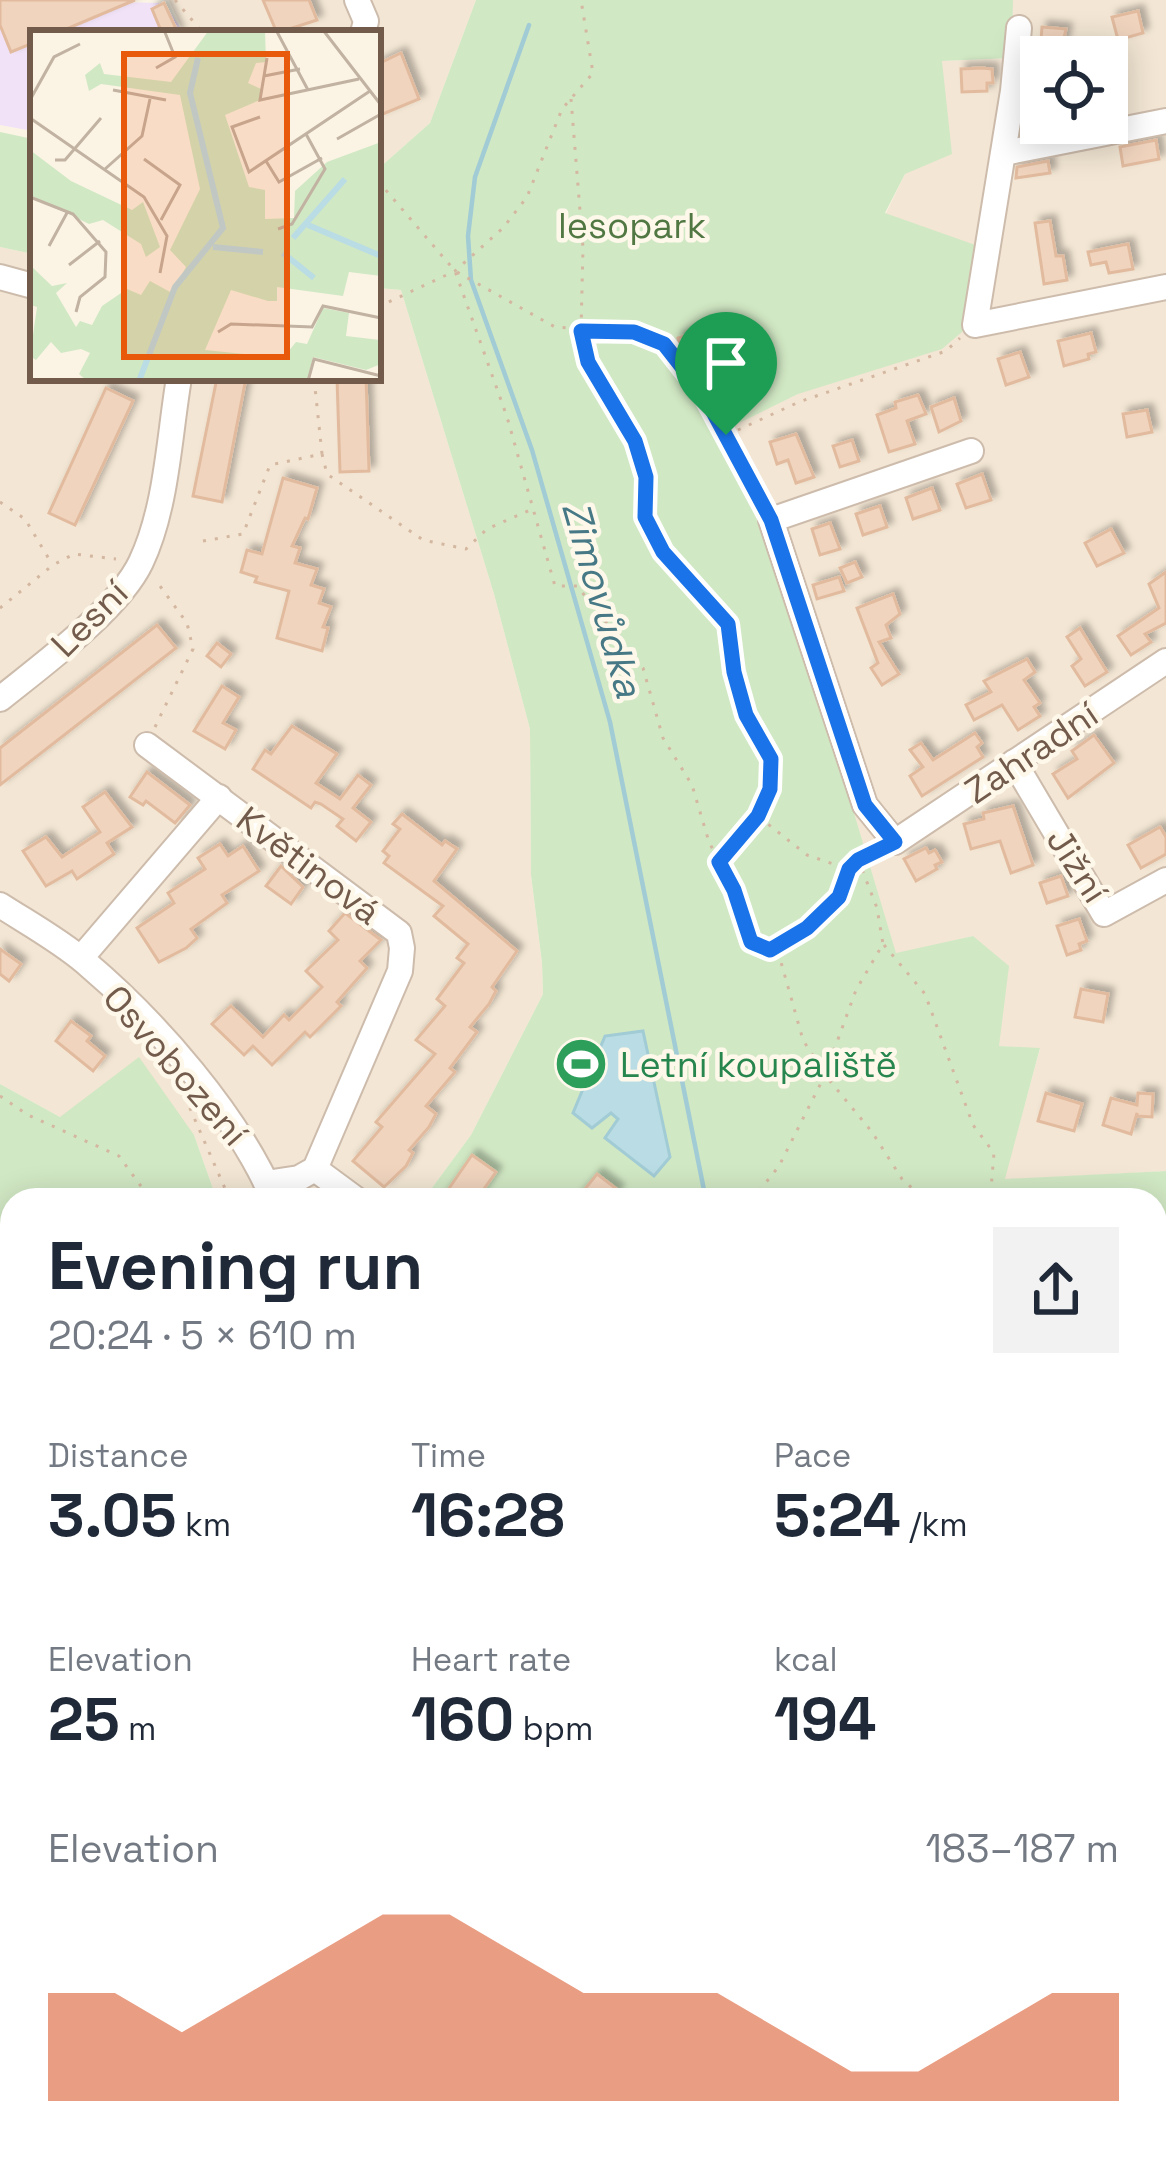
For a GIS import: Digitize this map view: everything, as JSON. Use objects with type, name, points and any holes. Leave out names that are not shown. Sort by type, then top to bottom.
[{"type":"street","points":[[357,0],[366,21],[364,30]]},
{"type":"street","points":[[1019,28],[975,325],[1166,287]]},
{"type":"street","points":[[1004,153],[1166,121]]},
{"type":"street","points":[[0,277],[30,285]]},
{"type":"street","name":"Lesní","points":[[0,699],[66,645],[126,585],[142,562],[160,498],[179,381]]},
{"type":"street","points":[[895,842],[865,805],[771,520],[971,451]]},
{"type":"street","name":"Zahradní","points":[[895,842],[1166,662]]},
{"type":"street","name":"Květinová","points":[[147,745],[399,933],[403,948],[400,971],[315,1169]]},
{"type":"street","name":"Jižní","points":[[1014,763],[1104,914],[1166,880]]},
{"type":"street","points":[[81,958],[219,797]]},
{"type":"street","name":"Osvobození","points":[[0,905],[81,958],[146,1017],[250,1148],[269,1188]]},
{"type":"street","points":[[277,1188],[315,1169],[341,1188]]},
{"type":"path","points":[[175,0],[200,30]]},
{"type":"path","points":[[381,306],[455,271],[503,228],[527,197],[562,109],[593,73],[581,0]]},
{"type":"path","points":[[571,99],[583,248],[581,331],[588,362],[635,441],[646,477],[645,517],[663,552],[728,624],[746,715],[771,759],[770,789],[758,816],[719,862]]},
{"type":"path","points":[[381,185],[455,271],[554,327],[634,332],[664,344],[704,395],[771,520]]},
{"type":"path","points":[[455,271],[507,417],[555,586],[577,586],[643,668],[663,738],[692,785],[751,942],[779,955],[803,1040],[912,1188]]},
{"type":"path","points":[[726,435],[799,402],[946,351],[975,325]]},
{"type":"path","points":[[314,381],[327,474],[423,540],[466,549],[488,529],[532,509]]},
{"type":"path","points":[[203,541],[242,534],[270,465],[322,454]]},
{"type":"path","points":[[0,502],[25,519],[53,565]]},
{"type":"path","points":[[758,816],[807,855],[849,869]]},
{"type":"path","points":[[770,950],[807,928],[839,897],[849,869],[858,860],[895,842]]},
{"type":"path","points":[[858,860],[877,908],[883,944],[925,994],[973,1125],[994,1153],[991,1188]]},
{"type":"path","points":[[762,1188],[779,1166],[825,1075],[856,990],[883,944]]},
{"type":"path","points":[[182,1091],[225,1188]]},
{"type":"path","points":[[0,1096],[28,1115],[119,1156],[142,1188]]},
{"type":"shaded area","points":[[0,0],[164,3],[182,30],[30,30],[30,130],[0,125]]},
{"type":"shaded area","points":[[169,0],[476,0],[430,123],[381,166],[381,30],[183,30]]},
{"type":"shaded area","points":[[1013,0],[1166,0],[1166,1171],[1004,1180],[1040,1049],[999,1046],[973,936],[896,954],[771,537],[721,431],[798,394],[905,174],[942,61],[1011,58]]},
{"type":"shaded area","points":[[0,247],[30,253],[30,381],[381,381],[381,288],[401,290],[530,729],[531,875],[543,994],[471,1135],[432,1188],[213,1188],[194,1135],[60,1117],[0,1084]]},
{"type":"green space","name":"lesopark","points":[[476,0],[1013,0],[1012,58],[942,61],[952,154],[905,174],[885,213],[981,247],[969,326],[942,349],[798,394],[721,432],[771,536],[896,953],[973,936],[1009,966],[999,1046],[1040,1048],[1005,1179],[1166,1171],[1166,1188],[432,1188],[471,1135],[543,994],[531,875],[530,729],[401,290],[381,288],[381,166],[430,123]]},
{"type":"green space","points":[[0,132],[30,138],[30,253],[0,247]]},
{"type":"green space","points":[[139,1057],[194,1135],[213,1188],[0,1188],[0,1084],[60,1117]]},
{"type":"water","points":[[643,1031],[670,1157],[654,1176],[605,1138],[618,1119],[611,1113],[592,1128],[573,1113],[605,1036]]},
{"type":"building","points":[[0,0],[135,0],[64,30],[30,30],[30,44],[11,52],[0,25]]},
{"type":"building","points":[[263,0],[309,0],[317,20],[276,30]]},
{"type":"building","points":[[164,3],[177,30],[161,30],[152,9]]},
{"type":"building","points":[[1138,11],[1143,33],[1117,36],[1112,17]]},
{"type":"building","points":[[1042,27],[1066,29],[1064,36],[1041,36]]},
{"type":"building","points":[[401,53],[419,99],[381,115],[381,63]]},
{"type":"building","points":[[961,69],[992,69],[993,83],[987,83],[987,91],[962,92]]},
{"type":"building","points":[[1156,140],[1159,159],[1123,166],[1120,147]]},
{"type":"building","points":[[1048,161],[1050,173],[1016,178],[1017,167]]},
{"type":"building","points":[[1050,221],[1056,256],[1063,256],[1067,280],[1044,284],[1035,223]]},
{"type":"building","points":[[1128,244],[1133,269],[1109,273],[1106,262],[1091,265],[1088,252]]},
{"type":"building","points":[[706,329],[712,351],[684,359],[678,338]]},
{"type":"building","points":[[1091,333],[1096,352],[1088,354],[1089,359],[1064,366],[1058,341]]},
{"type":"building","points":[[1020,352],[1029,377],[1006,385],[998,359]]},
{"type":"building","points":[[216,381],[245,381],[222,502],[193,496]]},
{"type":"building","points":[[337,381],[366,381],[369,471],[340,472]]},
{"type":"building","points":[[106,388],[133,401],[75,525],[49,513]]},
{"type":"building","points":[[918,395],[926,414],[907,421],[915,444],[889,452],[877,415],[896,408],[895,402]]},
{"type":"building","points":[[954,398],[961,421],[939,432],[931,407]]},
{"type":"building","points":[[1147,410],[1152,432],[1127,437],[1123,414]]},
{"type":"building","points":[[796,434],[814,477],[796,483],[788,460],[777,464],[770,442]]},
{"type":"building","points":[[852,440],[859,461],[840,467],[833,446]]},
{"type":"building","points":[[982,474],[991,500],[966,508],[957,484]]},
{"type":"building","points":[[283,478],[317,488],[308,519],[292,546],[300,548],[295,563],[317,569],[311,585],[324,589],[319,603],[331,607],[323,627],[328,628],[322,651],[277,638],[289,591],[255,582],[257,577],[241,572],[247,550],[262,554]]},
{"type":"building","points":[[932,488],[940,510],[913,519],[906,498]]},
{"type":"building","points":[[880,506],[887,527],[863,535],[856,514]]},
{"type":"building","points":[[830,523],[840,549],[820,555],[812,529]]},
{"type":"building","points":[[1111,529],[1124,553],[1097,566],[1085,543]]},
{"type":"building","points":[[855,562],[862,577],[847,583],[840,568]]},
{"type":"building","points":[[1166,572],[1166,623],[1145,634],[1151,642],[1131,655],[1118,636],[1159,608],[1149,584]]},
{"type":"building","points":[[839,577],[844,591],[817,599],[813,585]]},
{"type":"building","points":[[893,594],[900,614],[886,625],[891,638],[879,642],[899,674],[882,685],[871,668],[878,663],[857,608]]},
{"type":"building","points":[[157,625],[176,648],[0,785],[0,748]]},
{"type":"building","points":[[1080,628],[1107,672],[1085,686],[1072,666],[1081,659],[1067,637]]},
{"type":"building","points":[[217,643],[231,654],[221,667],[207,656]]},
{"type":"building","points":[[1027,659],[1035,672],[1024,680],[1040,703],[1034,707],[1040,716],[1018,730],[1002,705],[974,720],[966,705],[991,692],[984,681]]},
{"type":"building","points":[[222,686],[239,697],[223,723],[236,730],[225,749],[194,731]]},
{"type":"building","points":[[292,726],[337,754],[316,783],[340,799],[358,775],[371,785],[353,808],[371,822],[356,841],[337,826],[343,819],[321,804],[315,802],[311,808],[253,769],[265,750],[271,754]]},
{"type":"building","points":[[975,733],[983,757],[922,796],[910,776],[923,767],[910,750],[921,743],[933,760]]},
{"type":"building","points":[[1094,735],[1114,763],[1068,798],[1053,774],[1077,759],[1072,751]]},
{"type":"building","points":[[147,772],[190,805],[175,823],[146,801],[143,805],[130,797]]},
{"type":"building","points":[[105,792],[132,827],[107,843],[114,854],[77,879],[72,871],[46,886],[23,851],[46,837],[62,857],[100,832],[83,807]]},
{"type":"building","points":[[1013,806],[1033,865],[1011,873],[1000,841],[971,849],[964,824],[984,819],[983,813]]},
{"type":"building","points":[[402,814],[442,845],[445,841],[457,849],[434,881],[517,951],[492,987],[496,991],[489,1004],[470,1027],[477,1032],[450,1068],[455,1072],[426,1106],[436,1114],[429,1127],[409,1150],[413,1153],[406,1166],[384,1187],[353,1161],[382,1127],[376,1122],[435,1054],[416,1040],[445,1006],[437,999],[464,963],[457,958],[468,944],[434,916],[443,906],[384,863],[389,856],[383,851],[400,829],[393,824]]},
{"type":"building","points":[[1160,827],[1166,837],[1166,854],[1141,868],[1128,845]]},
{"type":"building","points":[[220,844],[228,856],[243,846],[259,871],[222,895],[227,903],[191,929],[197,938],[159,962],[137,928],[174,903],[168,893],[205,869],[198,858]]},
{"type":"building","points":[[926,848],[929,853],[935,850],[942,862],[916,881],[904,859]]},
{"type":"building","points":[[281,866],[303,887],[291,904],[266,886]]},
{"type":"building","points":[[1061,876],[1068,896],[1047,903],[1040,883]]},
{"type":"building","points":[[345,913],[381,940],[360,961],[367,968],[337,1002],[341,1006],[310,1037],[305,1032],[272,1065],[253,1046],[244,1055],[212,1024],[231,1006],[263,1037],[284,1015],[289,1020],[322,987],[306,971],[338,940],[329,931]]},
{"type":"building","points":[[1079,919],[1087,941],[1079,944],[1081,950],[1067,955],[1057,926]]},
{"type":"building","points":[[0,949],[21,964],[9,981],[0,974]]},
{"type":"building","points":[[1081,989],[1108,994],[1103,1022],[1075,1017]]},
{"type":"building","points":[[71,1021],[91,1036],[87,1041],[105,1056],[93,1071],[56,1041]]},
{"type":"building","points":[[1046,1093],[1082,1104],[1074,1131],[1038,1121]]},
{"type":"building","points":[[1138,1093],[1153,1094],[1152,1117],[1137,1113],[1131,1134],[1103,1125],[1111,1098],[1137,1105]]},
{"type":"building","points":[[472,1155],[496,1172],[485,1188],[449,1188]]},
{"type":"building","points":[[597,1174],[615,1188],[586,1188]]},
{"type":"waterway","name":"Zimovůdka","points":[[529,25],[475,177],[468,236],[471,280],[532,450],[610,722],[704,1188]]},
{"type":"place","name":"Letní koupaliště","points":[[581,1064]]},
{"type":"route","points":[[581,331],[634,332],[664,344],[704,395],[726,435],[771,520],[865,805],[895,842],[858,860],[849,869],[839,897],[807,928],[770,950],[751,942],[719,862],[758,816],[770,789],[771,759],[746,715],[728,624],[663,552],[645,517],[646,477],[635,441],[588,362],[581,331]]}]
